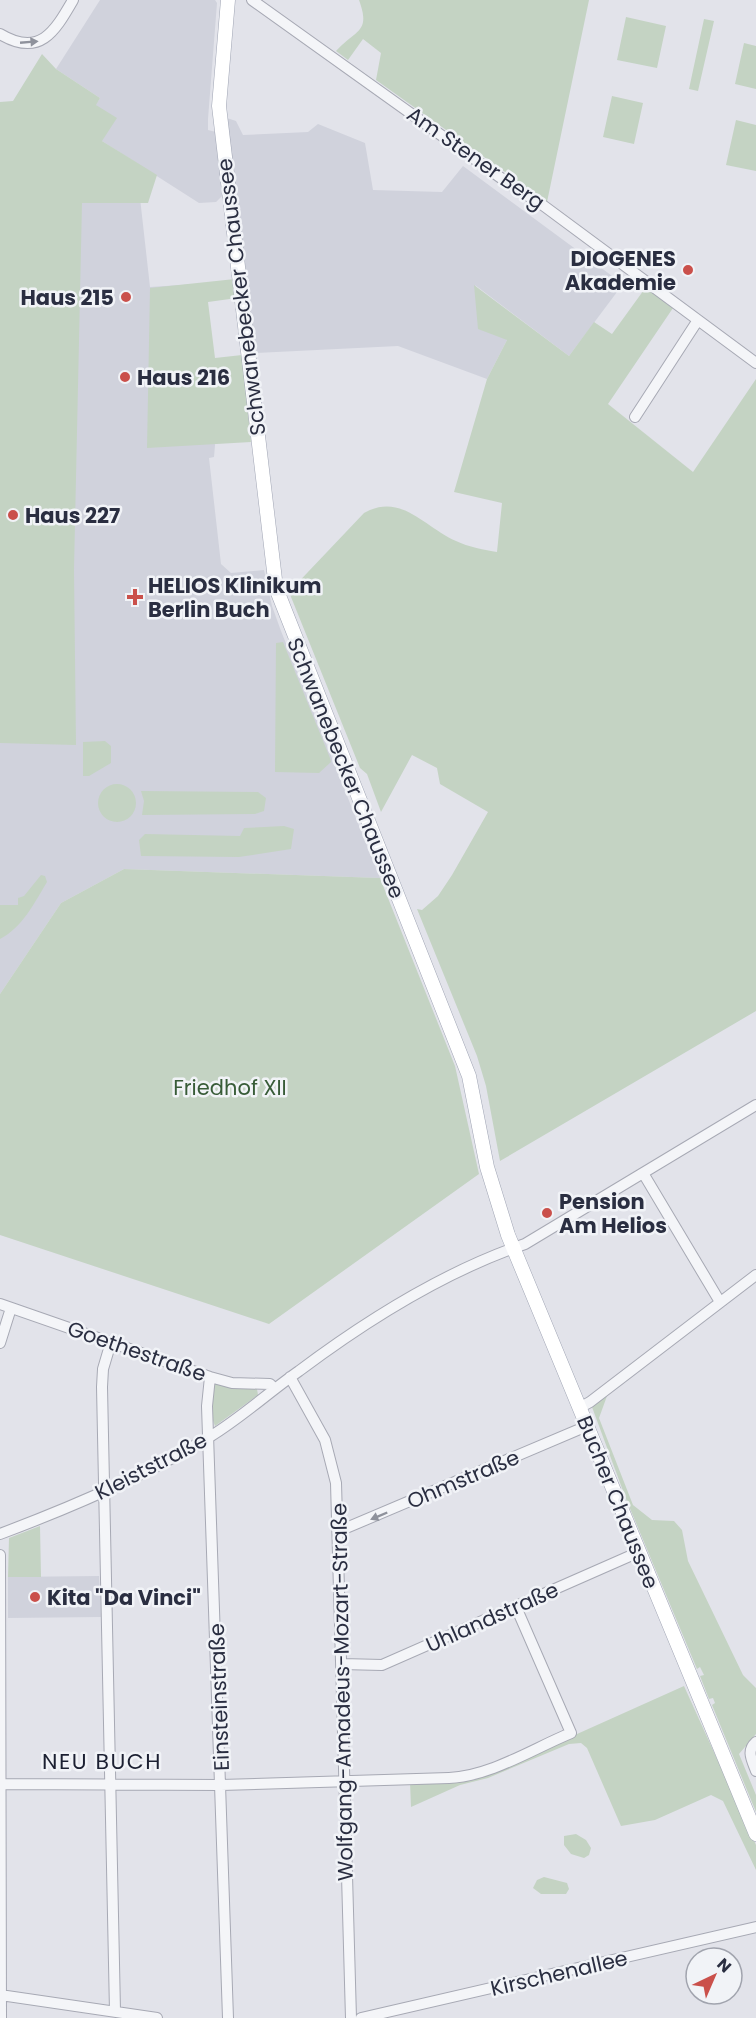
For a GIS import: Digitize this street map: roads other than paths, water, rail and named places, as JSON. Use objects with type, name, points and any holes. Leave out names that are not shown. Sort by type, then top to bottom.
[{"type":"main road","name":"Schwanebecker Chaussee","points":[[228,0],[219,106],[276,588],[469,1076],[487,1167]]},
{"type":"main road","name":"Bucher Chaussee","points":[[487,1167],[513,1248],[756,1834]]},
{"type":"street","points":[[0,34],[25,43],[48,38],[73,0]]},
{"type":"street","name":"Am Stener Berg","points":[[252,0],[508,183],[544,206],[756,363]]},
{"type":"street","points":[[635,417],[698,320]]},
{"type":"street","name":"Kleiststraße","points":[[0,1534],[105,1490],[210,1437],[351,1333],[409,1298],[525,1244],[756,1105]]},
{"type":"street","points":[[643,1173],[720,1302]]},
{"type":"street","points":[[579,1408],[590,1402],[756,1275]]},
{"type":"street","name":"Goethestraße","points":[[0,1304],[210,1377],[232,1383],[270,1384],[274,1388]]},
{"type":"street","points":[[0,1343],[11,1308]]},
{"type":"street","points":[[111,1342],[103,1369],[102,1387],[115,2011]]},
{"type":"street","name":"Einsteinstraße","points":[[210,1377],[207,1386],[228,2018]]},
{"type":"street","name":"Wolfgang-Amadeus-Mozart-Straße","points":[[290,1377],[325,1440],[336,1483],[351,2018]]},
{"type":"street","name":"Ohmstraße","points":[[339,1531],[586,1426]]},
{"type":"street","name":"Uhlandstraße","points":[[342,1664],[382,1665],[639,1552]]},
{"type":"street","points":[[0,1555],[1,2018]]},
{"type":"street","points":[[0,1784],[221,1785],[468,1777],[488,1771],[571,1733],[516,1606]]},
{"type":"street","points":[[756,1742],[751,1747],[750,1756],[756,1771]]},
{"type":"street","name":"Kirschenallee","points":[[361,2018],[756,1927]]},
{"type":"street","points":[[1,1995],[157,2018]]},
{"type":"place","name":"DIOGENES Akademie","points":[[688,270]]},
{"type":"place","name":"Haus 215","points":[[126,297]]},
{"type":"place","name":"Haus 216","points":[[125,377]]},
{"type":"place","name":"Haus 227","points":[[13,515]]},
{"type":"place","name":"HELIOS Klinikum Berlin Buch","points":[[135,597]]},
{"type":"place","name":"Pension Am Helios","points":[[547,1213]]},
{"type":"place","name":"Kita \"Da Vinci\"","points":[[35,1597]]},
{"type":"district","name":"NEU BUCH","points":[[102,1761]]},
{"type":"park label","name":"Friedhof XII","points":[[230,1087]]}]
